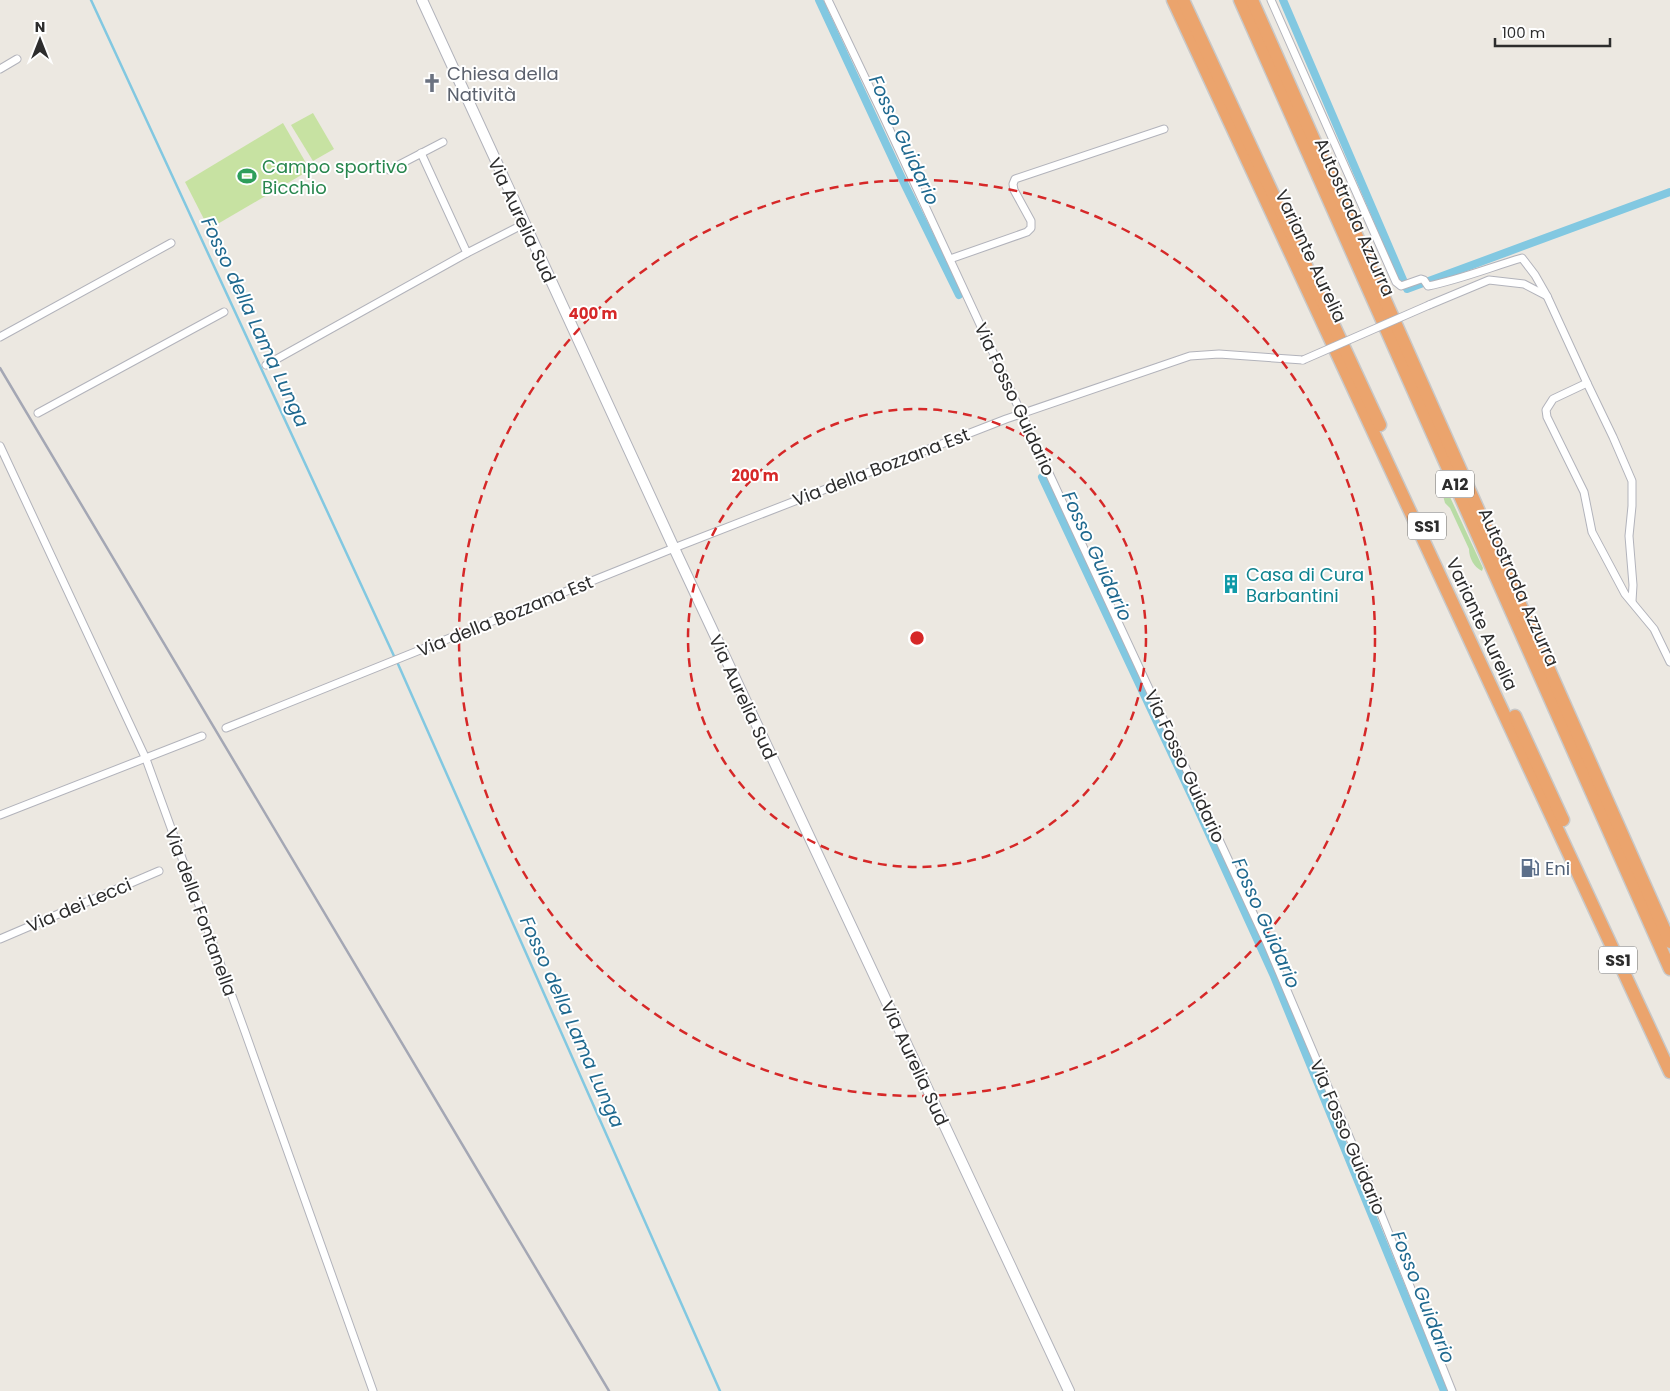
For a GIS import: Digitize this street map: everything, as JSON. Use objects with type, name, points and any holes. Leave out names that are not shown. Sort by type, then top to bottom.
[{"type":"highway","name":"Variante Aurelia","points":[[1173,0],[1670,1072]]},
{"type":"highway","name":"Variante Aurelia","points":[[1183,0],[1670,1052]]},
{"type":"highway","name":"Autostrada Azzurra","points":[[1240,0],[1670,969]]},
{"type":"highway","name":"Autostrada Azzurra","points":[[1252,0],[1670,942]]},
{"type":"main road","name":"Via Aurelia Sud","points":[[422,0],[674,548],[1069,1391]]},
{"type":"street","name":"Via Fosso Guidario","points":[[828,0],[1266,941],[1368,1183],[1452,1391]]},
{"type":"street","points":[[1271,0],[1396,282],[1400,286],[1421,279],[1426,283],[1446,282],[1484,268],[1522,258],[1535,275],[1547,296],[1614,437],[1632,481],[1629,536],[1633,585],[1632,601]]},
{"type":"street","points":[[0,69],[17,59]]},
{"type":"street","points":[[950,259],[1027,232],[1031,228],[1031,221],[1014,190],[1013,184],[1015,179],[1164,129]]},
{"type":"street","points":[[388,170],[443,142]]},
{"type":"street","points":[[421,153],[467,253]]},
{"type":"street","points":[[266,365],[467,253],[524,224]]},
{"type":"street","points":[[0,337],[171,243]]},
{"type":"street","name":"Via della Bozzana Est","points":[[226,728],[674,548],[1021,413],[1190,356],[1219,354],[1303,360],[1489,280],[1524,284],[1547,296]]},
{"type":"street","points":[[38,412],[224,312]]},
{"type":"street","points":[[1587,383],[1553,399],[1546,410],[1547,417],[1584,492],[1592,532],[1625,594],[1654,629],[1670,662]]},
{"type":"street","name":"Via della Fontanella","points":[[0,446],[146,759],[372,1391]]},
{"type":"street","points":[[0,815],[202,736]]},
{"type":"street","name":"Via dei Lecci","points":[[0,939],[159,871]]},
{"type":"green space","points":[[313,113],[334,149],[313,161],[291,125]]},
{"type":"green space","name":"Campo sportivo Bicchio","points":[[283,123],[310,170],[209,229],[185,182]]},
{"type":"green space","points":[[1444,484],[1483,568],[1482,571],[1473,562],[1450,508],[1445,503],[1441,488]]},
{"type":"waterway","name":"Fosso della Lama Lunga","points":[[91,0],[394,656]]},
{"type":"waterway","name":"Fosso Guidario","points":[[819,0],[905,185],[959,295]]},
{"type":"waterway","points":[[1283,0],[1407,289],[1670,192]]},
{"type":"waterway","name":"Fosso Guidario","points":[[1042,477],[1273,974],[1444,1391]]},
{"type":"waterway","name":"Fosso della Lama Lunga","points":[[398,664],[720,1391]]},
{"type":"railway","points":[[0,368],[609,1391]]},
{"type":"place","name":"Chiesa della Natività","points":[[432,83]]},
{"type":"place","name":"Campo sportivo Bicchio","points":[[247,176]]},
{"type":"place","name":"Casa di Cura Barbantini","points":[[1231,584]]},
{"type":"place","name":"Eni","points":[[1530,868]]}]
